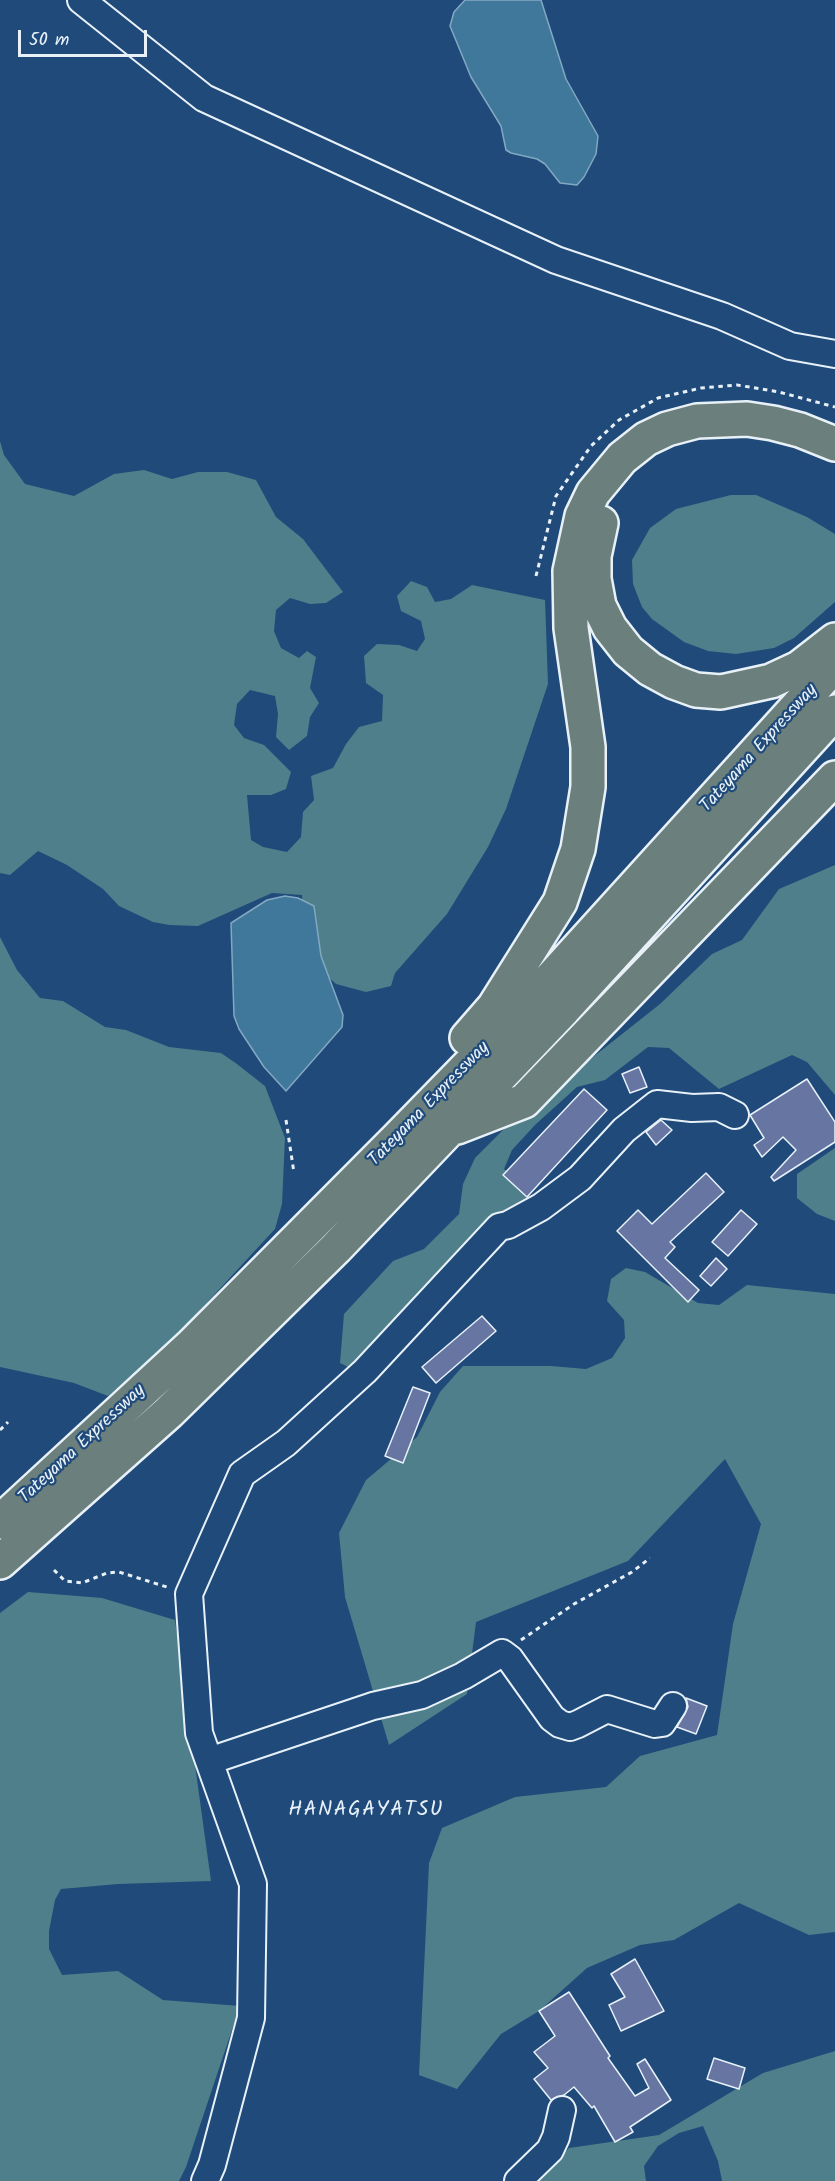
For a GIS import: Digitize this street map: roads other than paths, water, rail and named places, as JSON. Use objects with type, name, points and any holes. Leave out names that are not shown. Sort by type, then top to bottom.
[{"type":"highway","points":[[283,1254],[494,1007],[560,902],[578,849],[588,787],[588,747],[569,596],[575,540],[582,516],[593,494],[622,458],[646,439],[667,429],[697,420],[747,419],[773,423],[800,429],[835,444]]},
{"type":"highway","points":[[835,468],[809,456],[756,441],[726,439],[695,443],[668,450],[627,479],[613,499],[600,525],[594,556],[594,579],[599,606],[610,628],[628,651],[650,669],[674,682],[696,690],[722,692],[771,681],[799,668],[835,640]]},
{"type":"highway","name":"Tateyama Expressway","points":[[0,1522],[192,1345],[514,1019],[835,665]]},
{"type":"highway","name":"Tateyama Expressway","points":[[0,1562],[169,1412],[336,1248],[572,1001],[835,712]]},
{"type":"highway","points":[[448,1131],[524,1101],[835,778]]},
{"type":"street","points":[[81,0],[204,98],[556,260],[722,316],[790,346],[835,354]]},
{"type":"street","points":[[205,2181],[212,2164],[251,2018],[253,1884],[199,1733],[189,1594],[242,1474],[286,1443],[365,1371],[499,1227],[508,1225],[541,1207],[580,1178],[624,1130],[657,1104],[692,1108],[719,1107],[735,1115]]},
{"type":"street","points":[[209,1761],[373,1706],[422,1695],[463,1676],[502,1653],[510,1659],[552,1718],[560,1724],[570,1727],[607,1709],[655,1725],[662,1723],[673,1706]]},
{"type":"street","points":[[518,2181],[550,2150],[556,2137],[562,2110]]},
{"type":"water","points":[[465,0],[541,0],[566,79],[598,136],[596,154],[577,185],[560,183],[545,164],[537,159],[506,150],[501,126],[471,77],[450,26],[454,12]]},
{"type":"water","points":[[285,896],[298,898],[314,906],[321,956],[343,1015],[342,1027],[286,1091],[264,1067],[239,1029],[234,1016],[231,923],[267,900]]},
{"type":"district","name":"HANAGAYATSU","points":[[366,1811]]}]
